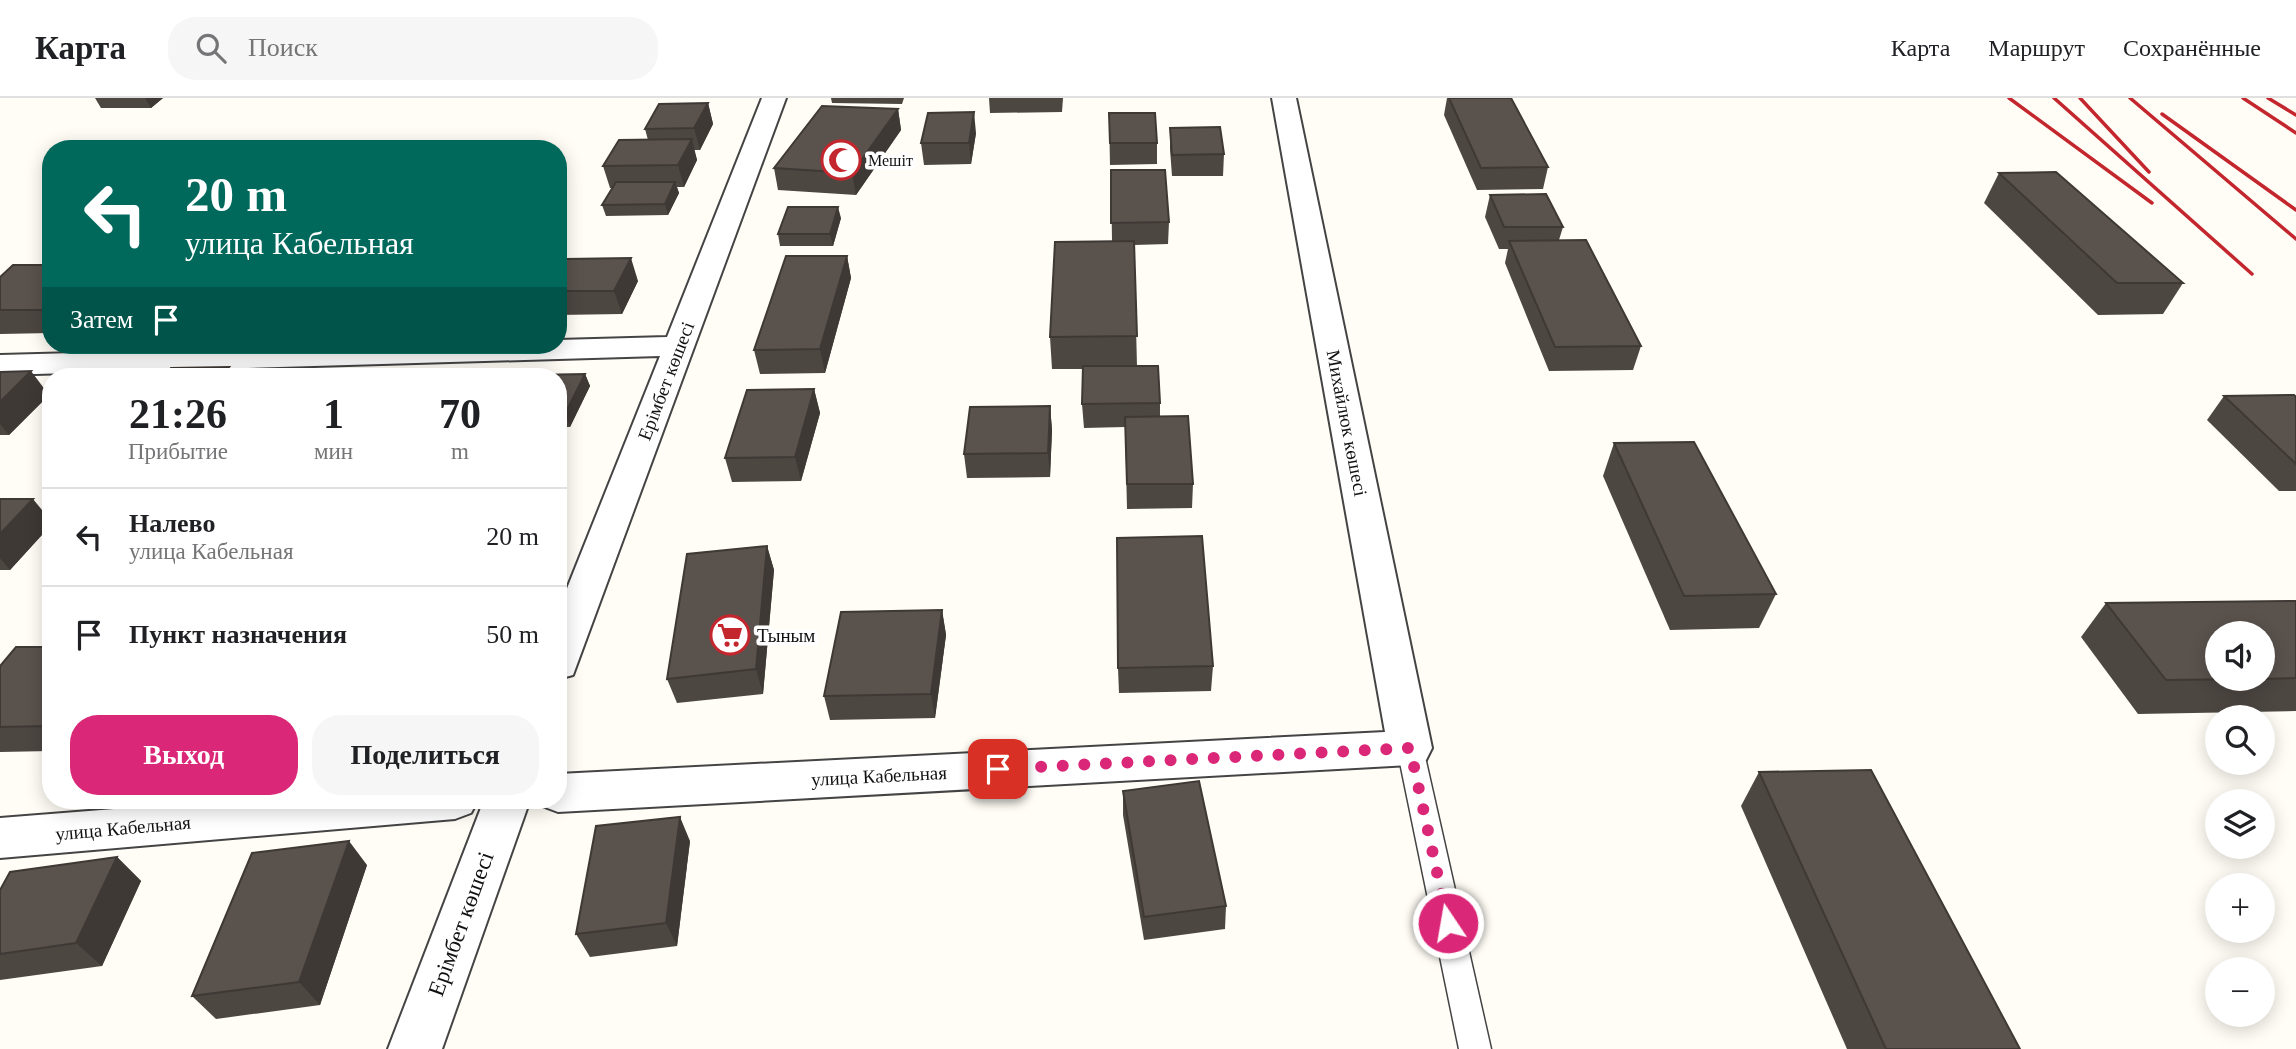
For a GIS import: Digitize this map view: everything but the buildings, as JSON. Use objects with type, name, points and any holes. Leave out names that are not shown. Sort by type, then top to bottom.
[{"type":"street","name":"Ерімбет көшесі","points":[[567,641],[774,98]]},
{"type":"street","name":"Михайлюк көшесі","points":[[1284,98],[1410,748]]},
{"type":"street","points":[[567,349],[680,346]]},
{"type":"street","points":[[0,365],[394,354]]},
{"type":"street","name":"улица Кабельная","points":[[567,793],[1410,748]]},
{"type":"street","name":"улица Кабельная","points":[[0,838],[347,809]]},
{"type":"street","name":"Ерімбет көшесі","points":[[415,1049],[504,809]]},
{"type":"lane","points":[[1410,748],[1475,1049]]},
{"type":"railway","points":[[2009,98],[2152,203]]},
{"type":"railway","points":[[2054,98],[2252,274]]},
{"type":"railway","points":[[2080,98],[2149,172]]},
{"type":"railway","points":[[2130,98],[2296,239]]},
{"type":"railway","points":[[2243,98],[2296,133]]},
{"type":"railway","points":[[2268,98],[2296,115]]},
{"type":"railway","points":[[2162,114],[2296,210]]},
{"type":"place","name":"Мешіт","points":[[841,160]]},
{"type":"place","name":"Тыным","points":[[730,635]]},
{"type":"route","points":[[998,769],[1410,748],[1448,923]]}]
